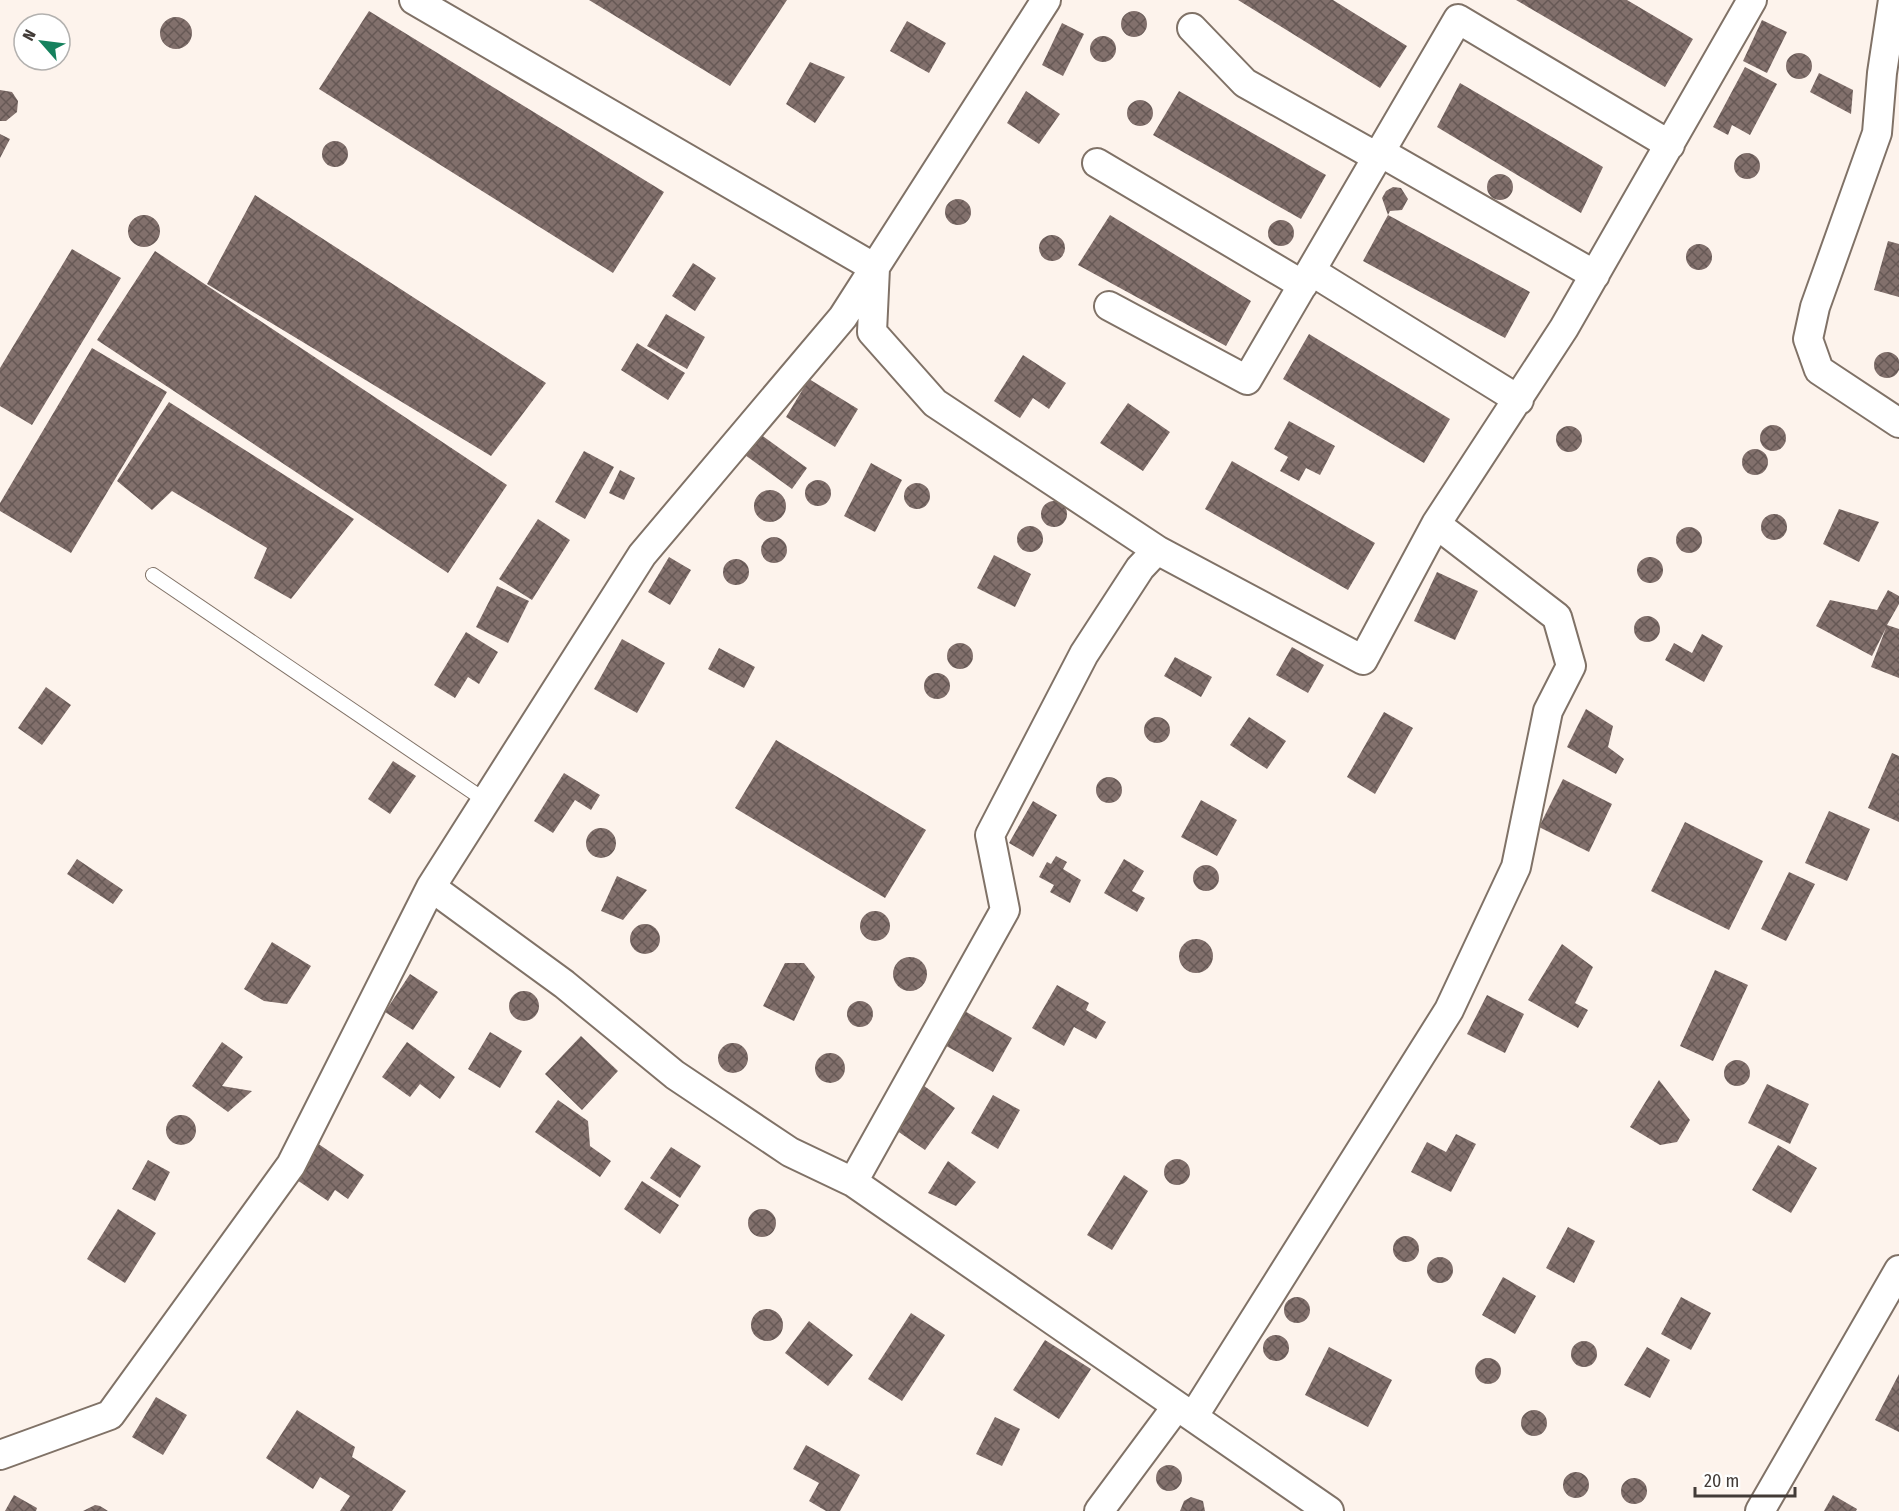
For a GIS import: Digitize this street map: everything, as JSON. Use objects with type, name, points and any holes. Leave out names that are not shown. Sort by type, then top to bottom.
[{"type":"street","points":[[414,0],[875,268]]},
{"type":"street","points":[[0,1455],[110,1415],[291,1166],[431,887],[642,555],[843,317],[1046,0]]},
{"type":"street","points":[[875,268],[872,332],[935,403],[1157,550],[1364,660],[1436,524],[1519,400],[1595,275],[1752,0]]},
{"type":"street","points":[[1893,0],[1882,73],[1877,133],[1815,307],[1808,339],[1819,370],[1899,423]]},
{"type":"street","points":[[1109,306],[1247,380],[1458,19],[1670,145]]},
{"type":"street","points":[[1192,28],[1245,83],[1595,275]]},
{"type":"street","points":[[1097,164],[1307,278],[1519,400]]},
{"type":"street","points":[[1099,1511],[1185,1411],[1449,1010],[1516,867],[1548,711],[1571,666],[1557,617],[1436,524]]},
{"type":"street","points":[[853,1182],[1005,910],[990,835],[1084,654],[1140,568],[1157,550]]},
{"type":"street","points":[[431,887],[564,984],[675,1075],[790,1152],[853,1182],[1329,1511]]},
{"type":"street","points":[[1760,1511],[1899,1270]]},
{"type":"lane","points":[[153,576],[486,801]]},
{"type":"building","points":[[589,0],[787,0],[730,86]]},
{"type":"building","points":[[1238,0],[1333,0],[1407,46],[1380,88]]},
{"type":"building","points":[[1516,0],[1627,0],[1693,39],[1665,87]]},
{"type":"building","points":[[369,11],[664,192],[613,273],[319,89]]},
{"type":"building","points":[[1134,11],[1143,15],[1147,24],[1143,33],[1134,37],[1125,33],[1121,24],[1125,15]]},
{"type":"building","points":[[176,17],[187,22],[192,33],[187,44],[176,49],[165,44],[160,33],[165,22]]},
{"type":"building","points":[[1762,20],[1787,32],[1767,73],[1743,61]]},
{"type":"building","points":[[907,21],[946,43],[929,73],[890,51]]},
{"type":"building","points":[[1062,23],[1084,34],[1063,76],[1042,65]]},
{"type":"building","points":[[1103,36],[1112,40],[1116,49],[1112,58],[1103,62],[1094,58],[1090,49],[1094,40]]},
{"type":"building","points":[[1799,53],[1808,57],[1812,66],[1808,75],[1799,79],[1790,75],[1786,66],[1790,57]]},
{"type":"building","points":[[810,62],[845,77],[815,123],[786,104]]},
{"type":"building","points":[[1745,67],[1777,84],[1750,135],[1732,125],[1728,135],[1713,127]]},
{"type":"building","points":[[1819,73],[1853,90],[1851,114],[1810,92]]},
{"type":"building","points":[[1460,83],[1603,167],[1581,213],[1437,127]]},
{"type":"building","points":[[0,90],[12,92],[18,101],[17,112],[6,121],[0,121]]},
{"type":"building","points":[[1026,91],[1060,114],[1039,144],[1007,123]]},
{"type":"building","points":[[1179,91],[1326,175],[1301,219],[1153,135]]},
{"type":"building","points":[[1140,100],[1149,104],[1153,113],[1149,122],[1140,126],[1131,122],[1127,113],[1131,104]]},
{"type":"building","points":[[0,134],[10,139],[0,158]]},
{"type":"building","points":[[335,141],[344,145],[348,154],[344,163],[335,167],[326,163],[322,154],[326,145]]},
{"type":"building","points":[[1747,153],[1756,157],[1760,166],[1756,175],[1747,179],[1738,175],[1734,166],[1738,157]]},
{"type":"building","points":[[1500,174],[1509,178],[1513,187],[1509,196],[1500,200],[1491,196],[1487,187],[1491,178]]},
{"type":"building","points":[[1393,187],[1401,188],[1408,199],[1402,210],[1390,211],[1388,215],[1382,198],[1386,191]]},
{"type":"building","points":[[255,195],[546,383],[491,456],[207,284]]},
{"type":"building","points":[[958,199],[967,203],[971,212],[967,221],[958,225],[949,221],[945,212],[949,203]]},
{"type":"building","points":[[144,215],[155,220],[160,231],[155,242],[144,247],[133,242],[128,231],[133,220]]},
{"type":"building","points":[[1110,215],[1251,301],[1226,346],[1078,265]]},
{"type":"building","points":[[1388,215],[1530,292],[1505,338],[1363,261]]},
{"type":"building","points":[[1281,220],[1290,224],[1294,233],[1290,242],[1281,246],[1272,242],[1268,233],[1272,224]]},
{"type":"building","points":[[1052,235],[1061,239],[1065,248],[1061,257],[1052,261],[1043,257],[1039,248],[1043,239]]},
{"type":"building","points":[[1888,241],[1899,244],[1899,297],[1874,290]]},
{"type":"building","points":[[1699,244],[1708,248],[1712,257],[1708,266],[1699,270],[1690,266],[1686,257],[1690,248]]},
{"type":"building","points":[[72,249],[121,278],[32,425],[0,406],[0,368]]},
{"type":"building","points":[[155,251],[507,485],[448,573],[97,340]]},
{"type":"building","points":[[693,263],[716,278],[695,311],[672,296]]},
{"type":"building","points":[[666,314],[705,337],[687,369],[647,346]]},
{"type":"building","points":[[1309,334],[1450,419],[1424,463],[1283,379]]},
{"type":"building","points":[[637,343],[685,373],[668,400],[621,370]]},
{"type":"building","points":[[92,348],[167,392],[71,553],[0,511],[0,503]]},
{"type":"building","points":[[1887,352],[1896,356],[1900,365],[1896,374],[1887,378],[1878,374],[1874,365],[1878,356]]},
{"type":"building","points":[[1023,355],[1066,383],[1049,409],[1033,398],[1020,418],[994,401]]},
{"type":"building","points":[[809,379],[858,409],[835,447],[786,417]]},
{"type":"building","points":[[169,402],[354,519],[291,599],[254,578],[267,548],[172,491],[152,510],[117,481]]},
{"type":"building","points":[[1128,403],[1170,432],[1143,471],[1100,443]]},
{"type":"building","points":[[1289,421],[1335,446],[1320,475],[1306,468],[1299,481],[1280,471],[1288,457],[1274,449]]},
{"type":"building","points":[[1773,425],[1782,429],[1786,438],[1782,447],[1773,451],[1764,447],[1760,438],[1764,429]]},
{"type":"building","points":[[1569,426],[1578,430],[1582,439],[1578,448],[1569,452],[1560,448],[1556,439],[1560,430]]},
{"type":"building","points":[[760,434],[807,468],[792,489],[745,455]]},
{"type":"building","points":[[1755,449],[1764,453],[1768,462],[1764,471],[1755,475],[1746,471],[1742,462],[1746,453]]},
{"type":"building","points":[[584,451],[614,467],[585,519],[555,502]]},
{"type":"building","points":[[1232,461],[1375,543],[1348,590],[1205,509]]},
{"type":"building","points":[[871,463],[902,480],[875,532],[844,516]]},
{"type":"building","points":[[620,470],[635,478],[624,500],[609,493]]},
{"type":"building","points":[[818,480],[827,484],[831,493],[827,502],[818,506],[809,502],[805,493],[809,484]]},
{"type":"building","points":[[917,483],[926,487],[930,496],[926,505],[917,509],[908,505],[904,496],[908,487]]},
{"type":"building","points":[[770,490],[781,495],[786,506],[781,517],[770,522],[759,517],[754,506],[759,495]]},
{"type":"building","points":[[1054,501],[1063,505],[1067,514],[1063,523],[1054,527],[1045,523],[1041,514],[1045,505]]},
{"type":"building","points":[[1839,509],[1879,522],[1859,562],[1823,544]]},
{"type":"building","points":[[1774,514],[1783,518],[1787,527],[1783,536],[1774,540],[1765,536],[1761,527],[1765,518]]},
{"type":"building","points":[[538,519],[570,540],[532,600],[499,579]]},
{"type":"building","points":[[1030,526],[1039,530],[1043,539],[1039,548],[1030,552],[1021,548],[1017,539],[1021,530]]},
{"type":"building","points":[[1689,527],[1698,531],[1702,540],[1698,549],[1689,553],[1680,549],[1676,540],[1680,531]]},
{"type":"building","points":[[774,537],[783,541],[787,550],[783,559],[774,563],[765,559],[761,550],[765,541]]},
{"type":"building","points":[[994,555],[1031,574],[1015,607],[977,588]]},
{"type":"building","points":[[669,557],[691,570],[670,605],[648,592]]},
{"type":"building","points":[[1650,557],[1659,561],[1663,570],[1659,579],[1650,583],[1641,579],[1637,570],[1641,561]]},
{"type":"building","points":[[736,559],[745,563],[749,572],[745,581],[736,585],[727,581],[723,572],[727,563]]},
{"type":"building","points":[[1437,572],[1478,591],[1455,640],[1414,621]]},
{"type":"building","points":[[497,586],[529,601],[508,643],[476,627]]},
{"type":"building","points":[[1888,590],[1899,596],[1899,604],[1887,625],[1899,629],[1899,678],[1871,667],[1886,628],[1872,656],[1816,626],[1830,600],[1877,610]]},
{"type":"building","points":[[1647,616],[1656,620],[1660,629],[1656,638],[1647,642],[1638,638],[1634,629],[1638,620]]},
{"type":"building","points":[[466,632],[498,652],[479,684],[468,677],[455,698],[434,685]]},
{"type":"building","points":[[1702,634],[1723,646],[1704,682],[1665,660],[1674,643],[1692,653]]},
{"type":"building","points":[[622,639],[665,663],[637,713],[594,689]]},
{"type":"building","points":[[960,643],[969,647],[973,656],[969,665],[960,669],[951,665],[947,656],[951,647]]},
{"type":"building","points":[[1292,647],[1324,665],[1308,693],[1276,675]]},
{"type":"building","points":[[719,648],[755,667],[744,688],[708,669]]},
{"type":"building","points":[[1175,657],[1212,677],[1201,697],[1164,676]]},
{"type":"building","points":[[937,673],[946,677],[950,686],[946,695],[937,699],[928,695],[924,686],[928,677]]},
{"type":"building","points":[[46,687],[71,705],[42,745],[18,728]]},
{"type":"building","points":[[1586,709],[1613,726],[1608,747],[1624,759],[1616,774],[1567,747]]},
{"type":"building","points":[[1384,712],[1413,728],[1375,794],[1347,777]]},
{"type":"building","points":[[1157,717],[1166,721],[1170,730],[1166,739],[1157,743],[1148,739],[1144,730],[1148,721]]},
{"type":"building","points":[[1249,717],[1286,741],[1267,769],[1230,745]]},
{"type":"building","points":[[776,740],[926,830],[885,898],[735,808]]},
{"type":"building","points":[[1892,753],[1899,756],[1899,822],[1868,808]]},
{"type":"building","points":[[393,761],[416,776],[390,814],[368,799]]},
{"type":"building","points":[[564,773],[600,795],[591,810],[575,800],[553,833],[534,821]]},
{"type":"building","points":[[1109,777],[1118,781],[1122,790],[1118,799],[1109,803],[1100,799],[1096,790],[1100,781]]},
{"type":"building","points":[[1563,779],[1612,804],[1589,852],[1539,827]]},
{"type":"building","points":[[1201,800],[1237,820],[1217,856],[1181,837]]},
{"type":"building","points":[[1033,801],[1057,815],[1033,857],[1009,843]]},
{"type":"building","points":[[1829,811],[1870,829],[1847,881],[1805,863]]},
{"type":"building","points":[[1685,822],[1763,861],[1729,930],[1651,891]]},
{"type":"building","points":[[601,828],[612,832],[616,843],[612,854],[601,858],[590,854],[586,843],[590,832]]},
{"type":"building","points":[[1056,856],[1067,862],[1063,869],[1081,880],[1070,903],[1050,892],[1054,885],[1039,877],[1047,862],[1051,864]]},
{"type":"building","points":[[77,859],[123,890],[113,904],[67,874]]},
{"type":"building","points":[[1124,859],[1144,871],[1132,891],[1145,898],[1137,912],[1104,893]]},
{"type":"building","points":[[1206,865],[1215,869],[1219,878],[1215,887],[1206,891],[1197,887],[1193,878],[1197,869]]},
{"type":"building","points":[[1789,872],[1815,884],[1786,941],[1761,929]]},
{"type":"building","points":[[617,876],[647,890],[623,920],[601,911]]},
{"type":"building","points":[[875,911],[886,915],[890,926],[886,937],[875,941],[864,937],[860,926],[864,915]]},
{"type":"building","points":[[645,924],[656,928],[660,939],[656,950],[645,954],[634,950],[630,939],[634,928]]},
{"type":"building","points":[[1196,939],[1208,944],[1213,956],[1208,968],[1196,973],[1184,968],[1179,956],[1184,944]]},
{"type":"building","points":[[272,942],[311,966],[287,1004],[264,1001],[244,989]]},
{"type":"building","points":[[1562,944],[1593,967],[1575,1003],[1588,1010],[1578,1028],[1528,1000]]},
{"type":"building","points":[[910,957],[922,962],[927,974],[922,986],[910,991],[898,986],[893,974],[898,962]]},
{"type":"building","points":[[785,963],[804,963],[815,977],[794,1021],[763,1006]]},
{"type":"building","points":[[1715,970],[1748,985],[1713,1061],[1680,1046]]},
{"type":"building","points":[[410,974],[438,992],[413,1030],[385,1012]]},
{"type":"building","points":[[1057,985],[1089,1003],[1086,1010],[1106,1022],[1096,1039],[1074,1027],[1064,1046],[1032,1028]]},
{"type":"building","points":[[524,991],[535,995],[539,1006],[535,1017],[524,1021],[513,1017],[509,1006],[513,995]]},
{"type":"building","points":[[1487,995],[1524,1014],[1505,1053],[1467,1034]]},
{"type":"building","points":[[860,1001],[869,1005],[873,1014],[869,1023],[860,1027],[851,1023],[847,1014],[851,1005]]},
{"type":"building","points":[[961,1009],[1012,1038],[993,1072],[941,1043]]},
{"type":"building","points":[[490,1032],[522,1051],[500,1088],[468,1069]]},
{"type":"building","points":[[581,1036],[618,1071],[582,1110],[545,1074]]},
{"type":"building","points":[[222,1042],[243,1057],[222,1086],[252,1091],[228,1112],[192,1086]]},
{"type":"building","points":[[407,1042],[455,1077],[440,1099],[420,1084],[410,1097],[382,1077]]},
{"type":"building","points":[[733,1043],[744,1047],[748,1058],[744,1069],[733,1073],[722,1069],[718,1058],[722,1047]]},
{"type":"building","points":[[830,1053],[841,1057],[845,1068],[841,1079],[830,1083],[819,1079],[815,1068],[819,1057]]},
{"type":"building","points":[[1737,1060],[1746,1064],[1750,1073],[1746,1082],[1737,1086],[1728,1082],[1724,1073],[1728,1064]]},
{"type":"building","points":[[1659,1080],[1690,1120],[1677,1142],[1660,1145],[1630,1127]]},
{"type":"building","points":[[920,1083],[955,1108],[925,1150],[890,1126]]},
{"type":"building","points":[[1767,1084],[1809,1104],[1790,1144],[1748,1123]]},
{"type":"building","points":[[993,1095],[1020,1110],[998,1149],[971,1133]]},
{"type":"building","points":[[558,1100],[588,1121],[590,1146],[611,1161],[600,1177],[535,1132]]},
{"type":"building","points":[[181,1115],[192,1119],[196,1130],[192,1141],[181,1145],[170,1141],[166,1130],[170,1119]]},
{"type":"building","points":[[1456,1134],[1476,1144],[1451,1192],[1411,1172],[1427,1142],[1446,1152]]},
{"type":"building","points":[[317,1143],[364,1175],[348,1199],[335,1190],[328,1201],[294,1178]]},
{"type":"building","points":[[1778,1145],[1817,1168],[1791,1213],[1752,1190]]},
{"type":"building","points":[[671,1147],[701,1166],[680,1198],[650,1178]]},
{"type":"building","points":[[1177,1159],[1186,1163],[1190,1172],[1186,1181],[1177,1185],[1168,1181],[1164,1172],[1168,1163]]},
{"type":"building","points":[[148,1160],[170,1172],[155,1201],[132,1189]]},
{"type":"building","points":[[948,1161],[976,1182],[956,1206],[928,1193]]},
{"type":"building","points":[[1124,1175],[1148,1191],[1112,1250],[1087,1235]]},
{"type":"building","points":[[642,1181],[679,1205],[660,1234],[624,1209]]},
{"type":"building","points":[[118,1209],[156,1233],[125,1283],[87,1259]]},
{"type":"building","points":[[762,1209],[772,1213],[776,1223],[772,1233],[762,1237],[752,1233],[748,1223],[752,1213]]},
{"type":"building","points":[[1568,1227],[1595,1241],[1574,1283],[1546,1268]]},
{"type":"building","points":[[1406,1236],[1415,1240],[1419,1249],[1415,1258],[1406,1262],[1397,1258],[1393,1249],[1397,1240]]},
{"type":"building","points":[[1440,1257],[1449,1261],[1453,1270],[1449,1279],[1440,1283],[1431,1279],[1427,1270],[1431,1261]]},
{"type":"building","points":[[1503,1277],[1536,1296],[1515,1334],[1482,1315]]},
{"type":"building","points":[[1297,1297],[1306,1301],[1310,1310],[1306,1319],[1297,1323],[1288,1319],[1284,1310],[1288,1301]]},
{"type":"building","points":[[1681,1297],[1711,1313],[1691,1350],[1661,1334]]},
{"type":"building","points":[[767,1309],[778,1314],[783,1325],[778,1336],[767,1341],[756,1336],[751,1325],[756,1314]]},
{"type":"building","points":[[911,1313],[945,1335],[902,1401],[868,1379]]},
{"type":"building","points":[[809,1321],[853,1355],[828,1386],[785,1353]]},
{"type":"building","points":[[1276,1335],[1285,1339],[1289,1348],[1285,1357],[1276,1361],[1267,1357],[1263,1348],[1267,1339]]},
{"type":"building","points":[[1045,1340],[1091,1369],[1059,1419],[1013,1390]]},
{"type":"building","points":[[1584,1341],[1593,1345],[1597,1354],[1593,1363],[1584,1367],[1575,1363],[1571,1354],[1575,1345]]},
{"type":"building","points":[[1329,1347],[1392,1380],[1368,1427],[1305,1395]]},
{"type":"building","points":[[1647,1347],[1670,1360],[1650,1398],[1624,1385]]},
{"type":"building","points":[[1488,1358],[1497,1362],[1501,1371],[1497,1380],[1488,1384],[1479,1380],[1475,1371],[1479,1362]]},
{"type":"building","points":[[1899,1374],[1899,1432],[1875,1420]]},
{"type":"building","points":[[156,1397],[187,1415],[163,1455],[132,1437]]},
{"type":"building","points":[[297,1410],[355,1447],[352,1457],[406,1491],[392,1511],[340,1511],[350,1496],[320,1477],[313,1489],[266,1458]]},
{"type":"building","points":[[1534,1410],[1543,1414],[1547,1423],[1543,1432],[1534,1436],[1525,1432],[1521,1423],[1525,1414]]},
{"type":"building","points":[[995,1417],[1020,1429],[1002,1466],[976,1454]]},
{"type":"building","points":[[806,1445],[860,1475],[840,1511],[826,1511],[809,1501],[819,1483],[793,1469]]},
{"type":"building","points":[[1169,1465],[1178,1469],[1182,1478],[1178,1487],[1169,1491],[1160,1487],[1156,1478],[1160,1469]]},
{"type":"building","points":[[1576,1472],[1585,1476],[1589,1485],[1585,1494],[1576,1498],[1567,1494],[1563,1485],[1567,1476]]},
{"type":"building","points":[[1634,1478],[1643,1482],[1647,1491],[1643,1500],[1634,1504],[1625,1500],[1621,1491],[1625,1482]]},
{"type":"building","points":[[14,1495],[37,1508],[36,1511],[5,1511]]},
{"type":"building","points":[[1833,1495],[1857,1509],[1856,1511],[1824,1511]]},
{"type":"building","points":[[1191,1497],[1203,1501],[1205,1511],[1180,1511],[1184,1501]]},
{"type":"building","points":[[95,1505],[100,1506],[108,1511],[83,1511]]}]
